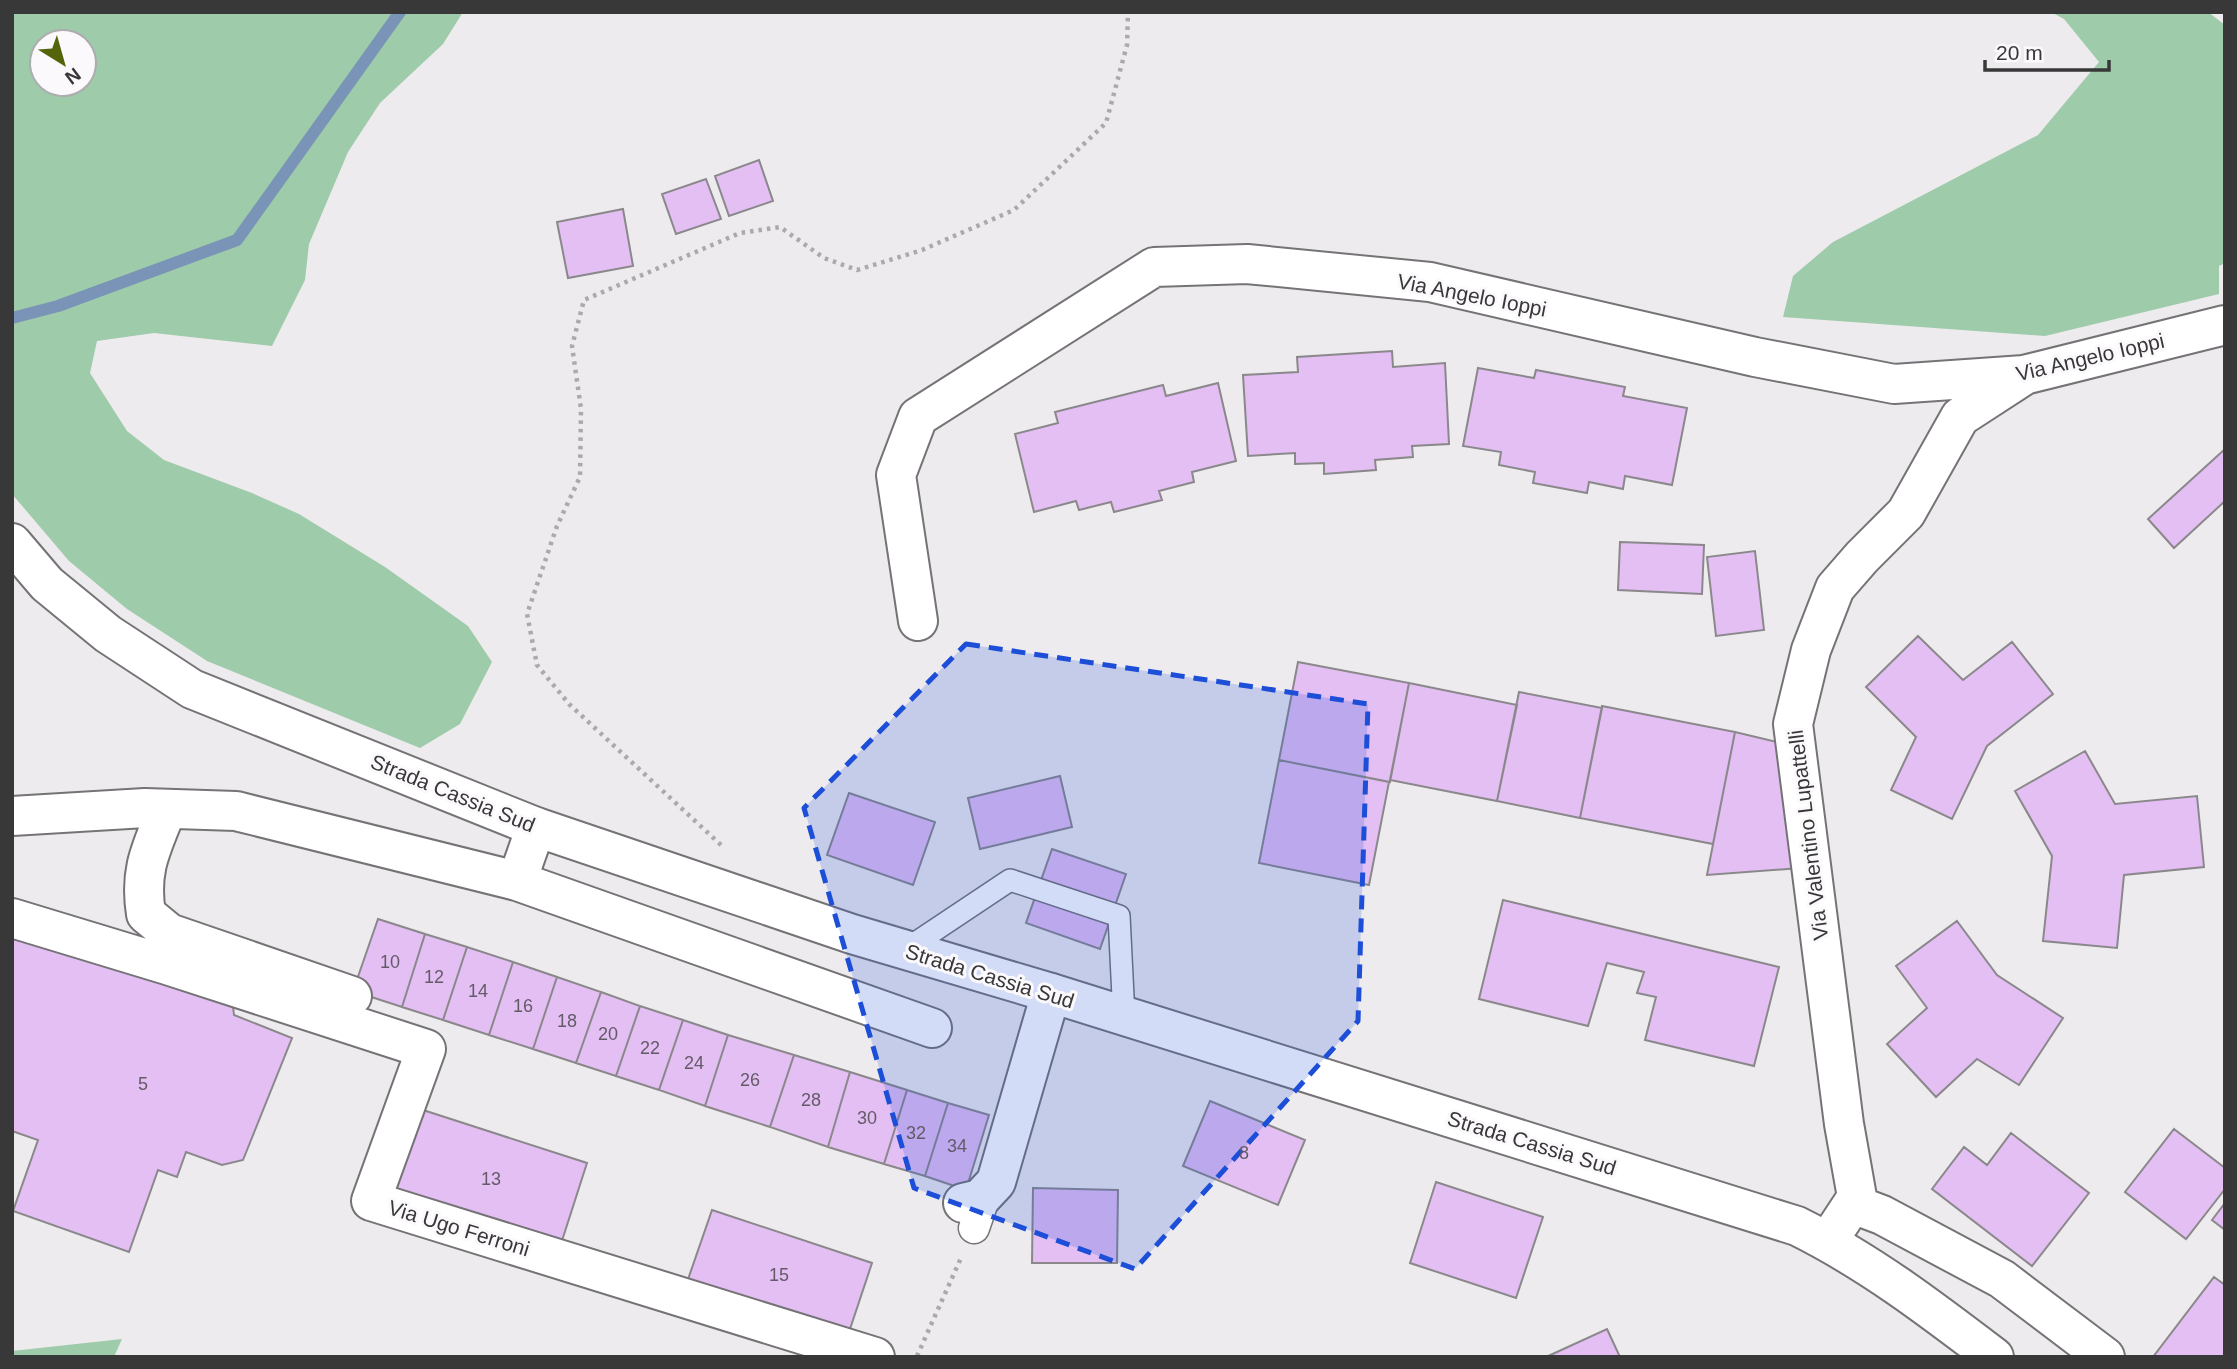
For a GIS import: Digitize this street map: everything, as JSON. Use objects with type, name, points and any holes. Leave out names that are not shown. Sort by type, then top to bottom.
[{"type":"street","name":"Via Angelo Ioppi","points":[[918,621],[896,475],[918,416],[1154,267],[1247,264],[1430,282],[1741,354],[1894,384],[2024,375],[2225,325]]},
{"type":"street","name":"Via Valentino Lupattelli","points":[[1853,1204],[1857,1197],[1844,1124],[1793,724],[1811,650],[1835,588],[1906,513],[1960,417],[2024,375]]},
{"type":"street","name":"Strada Cassia Sud","points":[[12,542],[47,584],[108,634],[192,689],[536,827],[733,894],[905,950],[1797,1226],[1828,1241],[1915,1297],[1994,1357]]},
{"type":"street","points":[[12,816],[145,808],[236,811],[517,881],[932,1028]]},
{"type":"street","points":[[167,809],[146,864],[142,889],[146,914],[169,933],[352,996]]},
{"type":"street","points":[[517,881],[536,827]]},
{"type":"street","name":"Via Ugo Ferroni","points":[[12,918],[425,1049],[371,1201],[875,1357]]},
{"type":"street","points":[[974,1208],[996,1182],[1051,993]]},
{"type":"street","points":[[1828,1241],[1853,1204],[1882,1214],[2002,1279],[2105,1357]]},
{"type":"lane","points":[[905,950],[1010,880],[1119,916],[1124,1017]]},
{"type":"path","points":[[733,894],[728,853],[569,704],[537,665],[527,614],[557,526],[580,477],[581,409],[572,346],[584,300],[740,233],[780,227],[824,258],[857,270],[922,250],[1014,210],[1106,123],[1127,45],[1128,12]]},
{"type":"path","points":[[917,1357],[974,1208]]},
{"type":"highlighted area","points":[[966,644],[1368,704],[1358,1021],[1135,1269],[914,1188],[804,808]]},
{"type":"green space","points":[[12,12],[463,12],[443,44],[380,103],[348,152],[309,244],[305,280],[272,346],[154,333],[97,341],[90,373],[127,431],[164,460],[299,514],[385,567],[468,626],[492,662],[460,724],[420,748],[207,661],[127,609],[69,561],[12,494]]},
{"type":"green space","points":[[2051,12],[2208,12],[2225,25],[2225,263],[2219,266],[2219,294],[2045,336],[1783,317],[1793,276],[1833,242],[2038,135],[2099,62],[2064,19]]},
{"type":"green space","points":[[122,1339],[114,1357],[12,1357],[12,1351]]},
{"type":"building","points":[[759,160],[773,201],[729,216],[715,176]]},
{"type":"building","points":[[706,179],[721,219],[676,234],[662,194]]},
{"type":"building","points":[[623,209],[633,266],[568,278],[557,222]]},
{"type":"building","points":[[1392,351],[1393,367],[1445,363],[1449,444],[1412,446],[1413,457],[1375,460],[1376,470],[1324,474],[1324,463],[1295,464],[1295,453],[1248,456],[1243,375],[1298,372],[1297,357]]},
{"type":"building","points":[[1478,368],[1534,378],[1536,370],[1625,387],[1623,396],[1687,408],[1672,485],[1625,476],[1623,489],[1589,482],[1587,493],[1533,483],[1535,472],[1499,465],[1501,452],[1463,446]]},
{"type":"building","points":[[1218,383],[1236,461],[1192,472],[1194,482],[1159,491],[1162,500],[1114,512],[1111,502],[1079,510],[1076,501],[1034,512],[1015,434],[1058,423],[1055,412],[1163,385],[1166,396]]},
{"type":"building","points":[[2225,449],[2225,501],[2174,548],[2148,519]]},
{"type":"building","points":[[1620,542],[1704,545],[1702,594],[1618,590]]},
{"type":"building","points":[[1755,551],[1764,630],[1716,636],[1707,557]]},
{"type":"building","points":[[1918,636],[1963,680],[2012,642],[2053,694],[1987,746],[1952,819],[1891,790],[1916,737],[1866,687]]},
{"type":"building","points":[[1298,662],[1409,683],[1390,782],[1279,760]]},
{"type":"building","points":[[1409,683],[1517,705],[1497,801],[1390,780]]},
{"type":"building","points":[[1519,692],[1602,708],[1580,818],[1497,801]]},
{"type":"building","points":[[1602,706],[1735,732],[1713,844],[1580,818]]},
{"type":"building","points":[[1735,732],[1781,743],[1800,868],[1707,875]]},
{"type":"building","points":[[2085,751],[2115,804],[2197,796],[2204,867],[2124,875],[2117,948],[2043,941],[2052,856],[2015,791]]},
{"type":"building","points":[[1279,760],[1389,782],[1369,885],[1259,863]]},
{"type":"building","points":[[1060,776],[1072,827],[980,849],[968,798]]},
{"type":"building","points":[[849,793],[935,822],[913,885],[827,855]]},
{"type":"building","points":[[1052,849],[1126,874],[1100,949],[1026,923]]},
{"type":"building","points":[[1503,900],[1779,967],[1754,1066],[1645,1040],[1656,997],[1637,993],[1644,972],[1607,963],[1588,1026],[1479,999]]},
{"type":"building","points":[[378,919],[425,934],[402,1007],[353,991]]},
{"type":"building","points":[[12,920],[232,998],[234,1015],[292,1038],[243,1160],[222,1165],[186,1152],[177,1177],[158,1170],[129,1252],[13,1211],[38,1140],[12,1131]]},
{"type":"building","points":[[1957,921],[1997,975],[2063,1018],[2019,1085],[1977,1059],[1936,1097],[1887,1044],[1927,1008],[1896,966]]},
{"type":"building","points":[[425,934],[467,947],[443,1020],[402,1007]]},
{"type":"building","points":[[467,947],[513,962],[489,1035],[443,1020]]},
{"type":"building","points":[[513,962],[557,977],[533,1049],[489,1035]]},
{"type":"building","points":[[557,977],[601,992],[576,1063],[533,1049]]},
{"type":"building","points":[[601,992],[640,1006],[616,1076],[576,1063]]},
{"type":"building","points":[[640,1006],[683,1020],[659,1090],[616,1076]]},
{"type":"building","points":[[683,1020],[728,1035],[705,1106],[659,1090]]},
{"type":"building","points":[[728,1035],[794,1055],[770,1127],[705,1106]]},
{"type":"building","points":[[794,1055],[850,1072],[828,1147],[770,1127]]},
{"type":"building","points":[[850,1072],[907,1090],[884,1164],[828,1147]]},
{"type":"building","points":[[907,1090],[948,1103],[925,1176],[884,1164]]},
{"type":"building","points":[[1210,1101],[1305,1140],[1278,1205],[1183,1166]]},
{"type":"building","points":[[948,1103],[989,1115],[966,1190],[925,1176]]},
{"type":"building","points":[[423,1110],[587,1163],[559,1250],[394,1196]]},
{"type":"building","points":[[2174,1129],[2225,1168],[2225,1189],[2186,1239],[2125,1192]]},
{"type":"building","points":[[2011,1133],[2089,1193],[2032,1266],[1932,1189],[1964,1147],[1987,1165]]},
{"type":"building","points":[[1436,1182],[1543,1217],[1516,1298],[1410,1263]]},
{"type":"building","points":[[1033,1188],[1118,1190],[1117,1263],[1032,1263]]},
{"type":"building","points":[[2225,1203],[2225,1230],[2212,1220]]},
{"type":"building","points":[[712,1210],[872,1263],[846,1341],[685,1288]]},
{"type":"building","points":[[2214,1277],[2225,1285],[2225,1357],[2153,1357]]},
{"type":"building","points":[[1607,1329],[1620,1357],[1546,1357]]},
{"type":"waterway","points":[[12,318],[58,306],[237,240],[400,12]]}]
